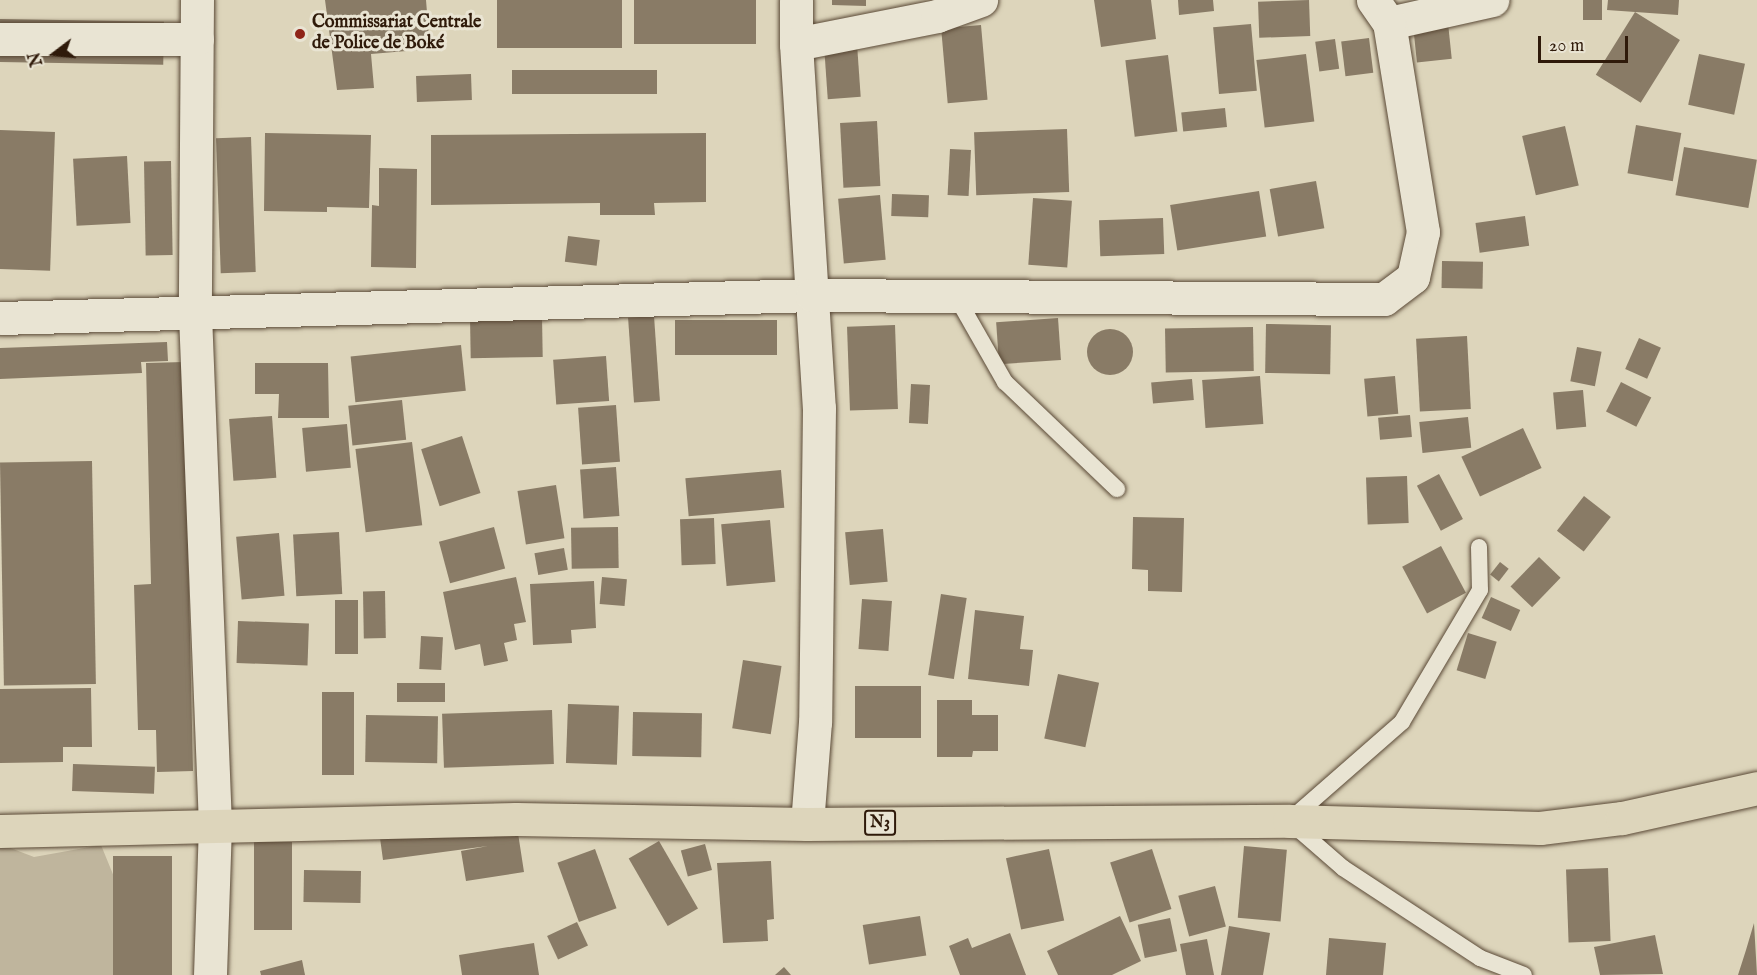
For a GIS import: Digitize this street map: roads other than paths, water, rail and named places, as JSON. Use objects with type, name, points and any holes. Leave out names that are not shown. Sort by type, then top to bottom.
[{"type":"highway","name":"N3","points":[[0,831],[516,819],[807,824],[1289,821],[1540,828],[1622,818],[1757,788]]},
{"type":"street","points":[[197,0],[195,314],[215,825],[210,975]]},
{"type":"street","points":[[796,0],[796,44],[812,295],[819,466],[815,722],[807,824]]},
{"type":"street","points":[[796,44],[937,16],[981,0]]},
{"type":"street","points":[[0,318],[812,295],[1384,300],[1413,277],[1423,232],[1381,12],[1492,0]]},
{"type":"street","points":[[0,39],[197,39]]},
{"type":"lane","points":[[957,297],[1005,382],[1117,489]]},
{"type":"lane","points":[[1479,547],[1480,590],[1402,722],[1289,821],[1343,868],[1480,958],[1524,975]]},
{"type":"place","name":"Commissariat Centrale de Police de Boké","points":[[300,34]]}]
